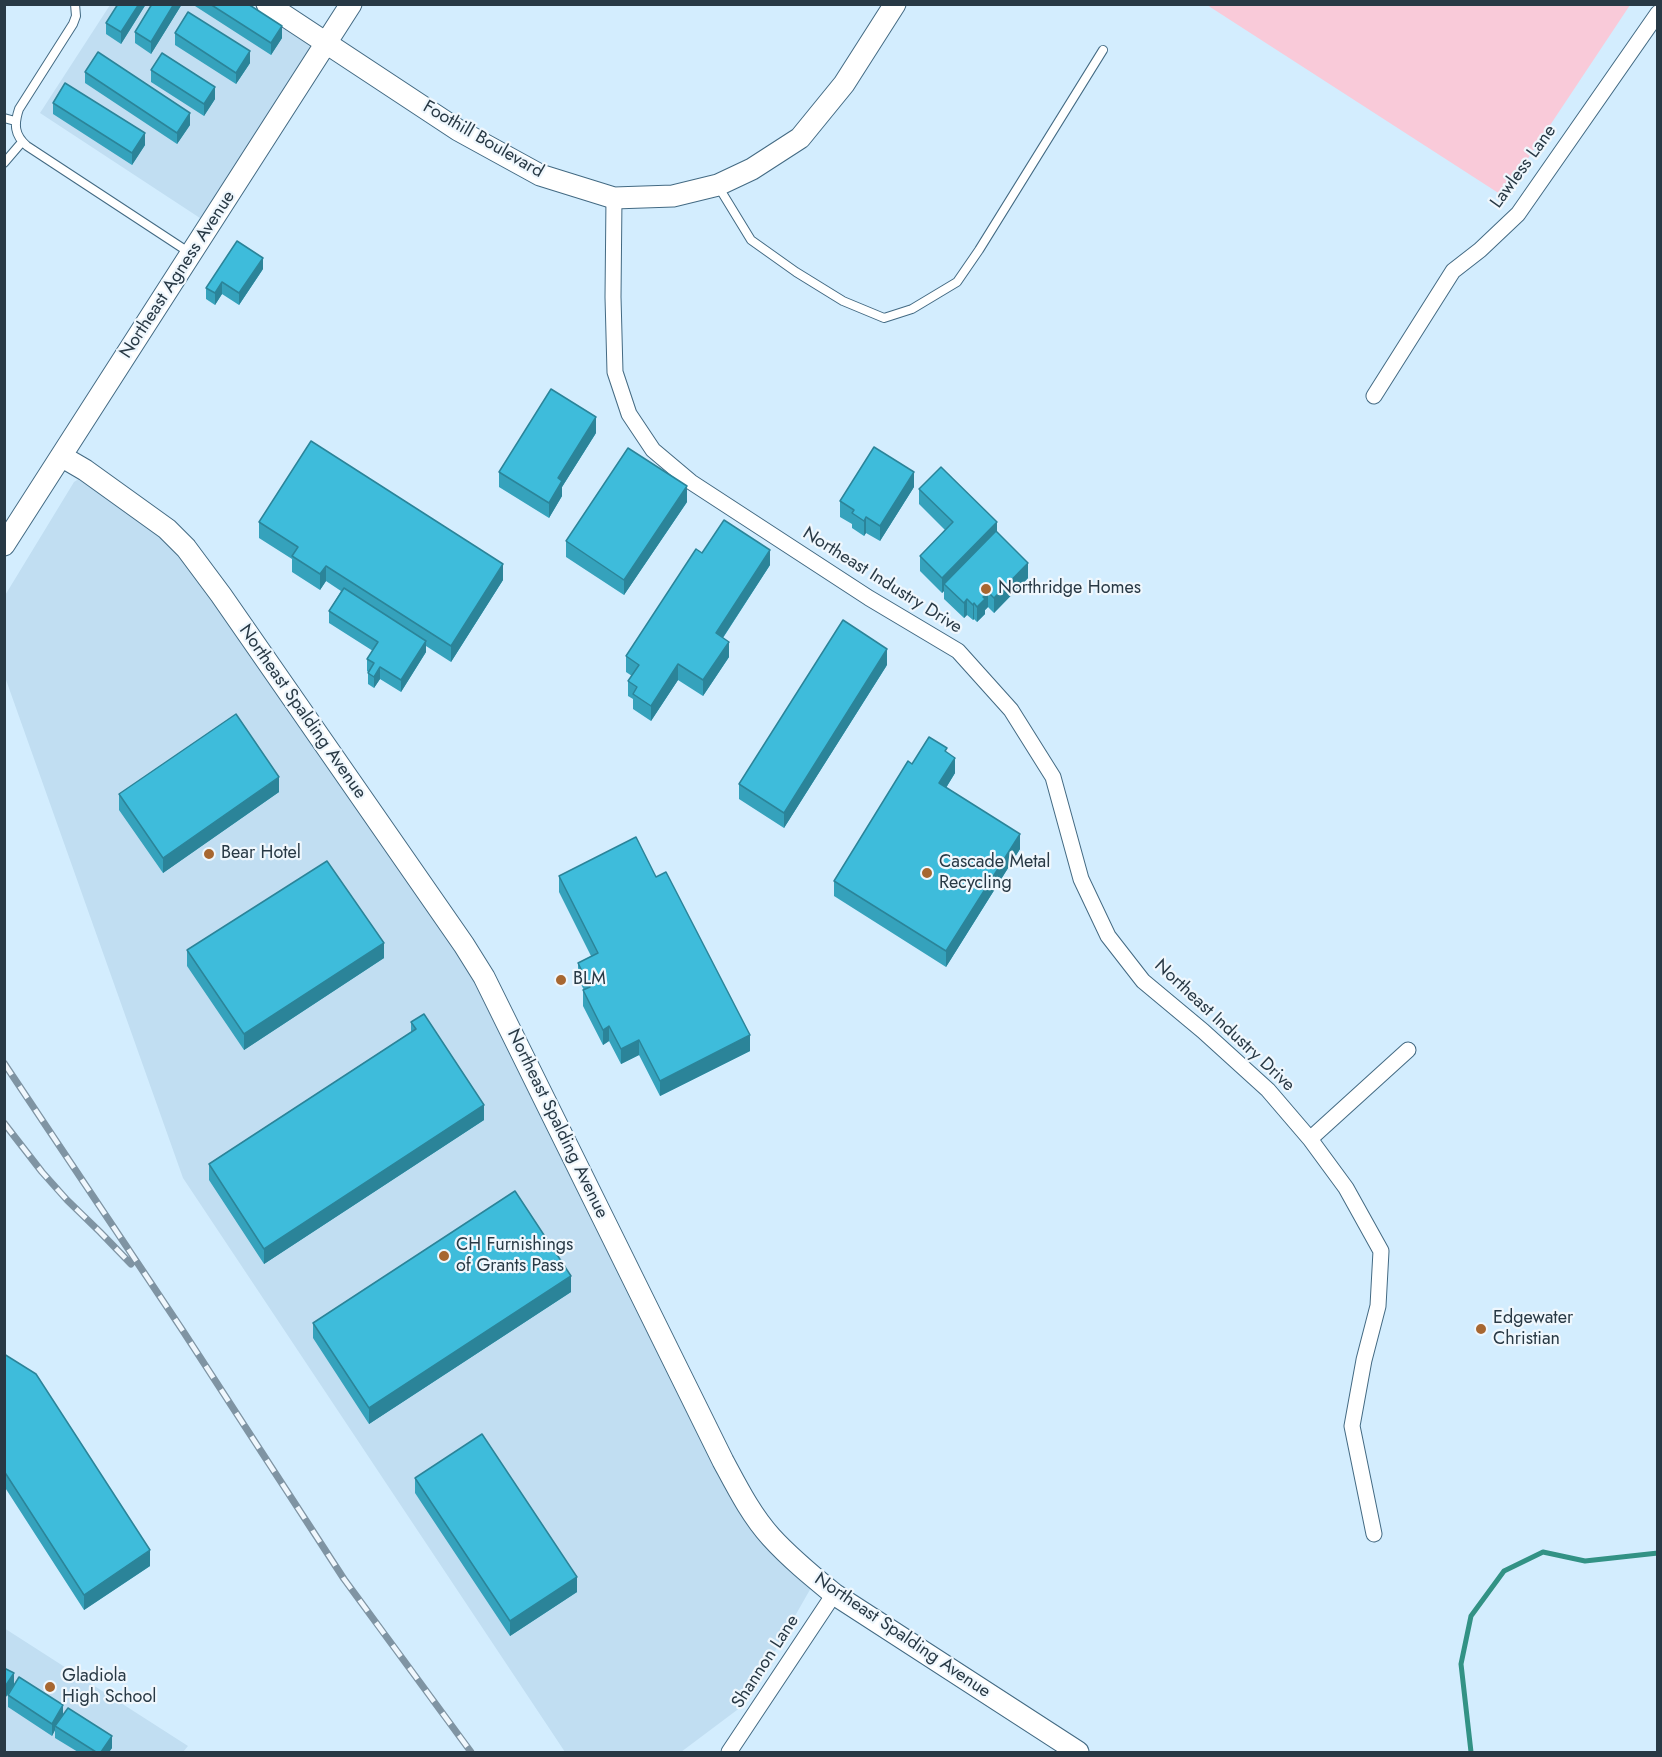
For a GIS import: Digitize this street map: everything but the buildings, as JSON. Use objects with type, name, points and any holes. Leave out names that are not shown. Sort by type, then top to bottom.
[{"type":"street","name":"Foothill Boulevard","points":[[267,4],[458,130],[540,175],[614,198],[673,196],[718,185],[752,169],[800,138],[844,84],[895,4]]},
{"type":"street","name":"Northeast Agness Avenue","points":[[4,545],[351,4]]},
{"type":"street","name":"Lawless Lane","points":[[1374,396],[1453,271],[1480,250],[1518,214],[1658,13]]},
{"type":"street","name":"Northeast Industry Drive","points":[[614,198],[615,372],[629,414],[653,450],[691,482],[869,598],[958,651],[1011,710],[1053,777],[1081,879],[1108,936],[1143,981],[1268,1090],[1310,1139],[1346,1188],[1381,1251],[1378,1306],[1364,1360],[1352,1426],[1374,1534]]},
{"type":"street","name":"Northeast Spalding Avenue","points":[[62,456],[146,513],[186,548],[228,604],[464,945],[484,977],[742,1498],[770,1536],[800,1566],[834,1594],[1078,1752]]},
{"type":"street","points":[[1310,1139],[1408,1050]]},
{"type":"street","name":"Shannon Lane","points":[[729,1752],[834,1594]]},
{"type":"lane","points":[[75,4],[76,16],[73,24],[19,109],[15,121],[16,132],[22,142],[191,254]]},
{"type":"lane","points":[[718,185],[751,240],[796,272],[843,301],[884,318],[912,309],[957,282],[1103,50]]},
{"type":"lane","points":[[4,118],[15,121]]},
{"type":"lane","points":[[4,163],[22,142]]},
{"type":"shaded area","points":[[110,5],[251,5],[312,45],[203,220],[40,113]]},
{"type":"shaded area","points":[[1207,5],[1630,5],[1503,196]]},
{"type":"shaded area","points":[[80,478],[167,529],[464,945],[723,1461],[816,1579],[745,1704],[681,1752],[565,1752],[183,1178],[5,677],[4,597],[74,482]]},
{"type":"shaded area","name":"Gladiola High School","points":[[4,1628],[188,1746],[183,1752],[5,1752]]},
{"type":"waterway","points":[[1471,1752],[1461,1664],[1471,1616],[1504,1571],[1543,1552],[1585,1561],[1658,1553]]},
{"type":"railway","points":[[4,1063],[183,1331],[344,1579],[471,1752]]},
{"type":"railway","points":[[4,1123],[67,1200],[131,1264]]},
{"type":"place","name":"Northridge Homes","points":[[986,589]]},
{"type":"place","name":"Bear Hotel","points":[[209,854]]},
{"type":"place","name":"Cascade Metal Recycling","points":[[927,873]]},
{"type":"place","name":"BLM","points":[[561,980]]},
{"type":"place","name":"CH Furnishings of Grants Pass","points":[[444,1256]]},
{"type":"place","name":"Edgewater Christian","points":[[1481,1329]]},
{"type":"place","name":"Gladiola High School","points":[[50,1687]]}]
